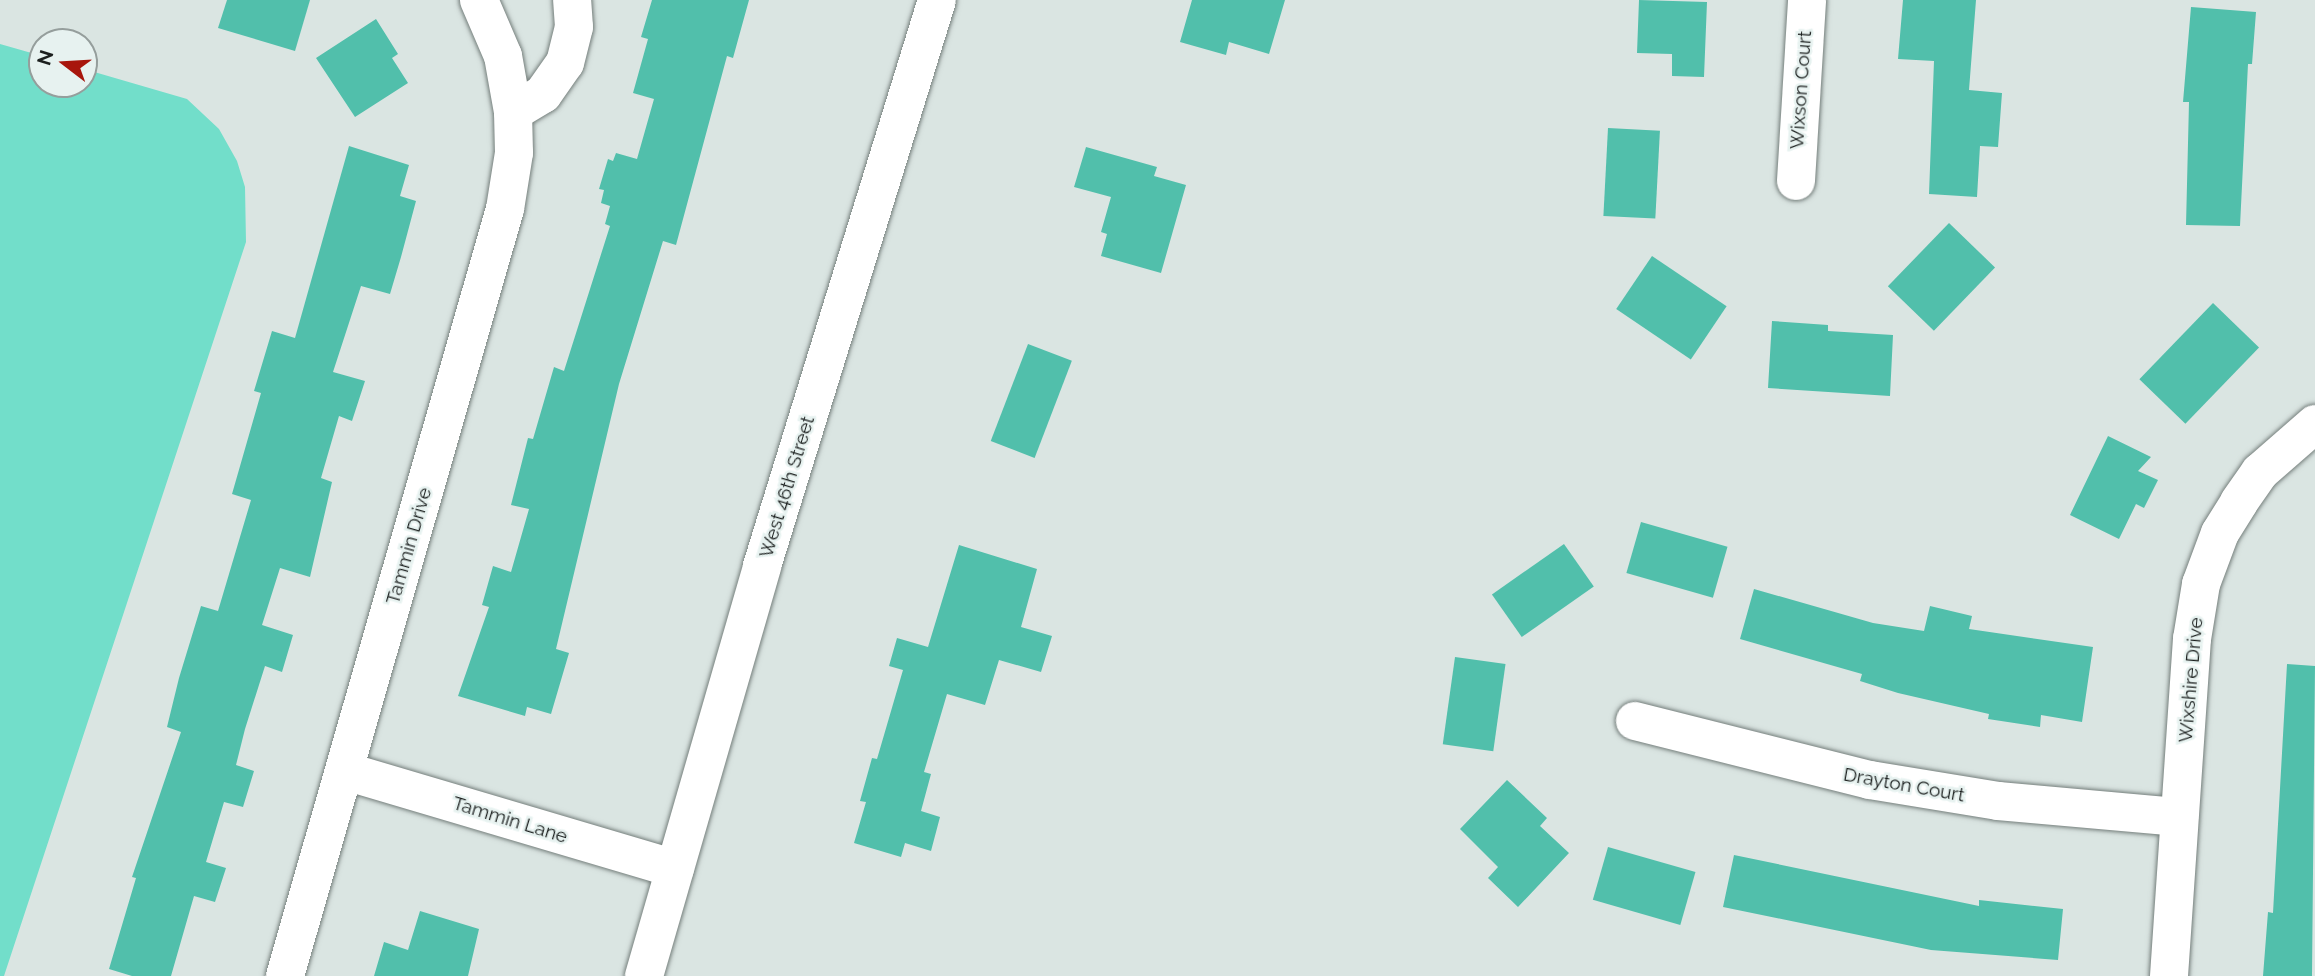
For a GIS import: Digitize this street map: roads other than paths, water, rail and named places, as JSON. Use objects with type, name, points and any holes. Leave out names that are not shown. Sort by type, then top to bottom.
[{"type":"street","name":"Tammin Drive","points":[[285,976],[505,209],[513,153],[513,112],[503,56],[479,0]]},
{"type":"street","points":[[513,112],[543,94],[565,63],[574,27],[572,0]]},
{"type":"street","name":"West 46th Street","points":[[644,976],[762,566],[937,0]]},
{"type":"street","name":"Wixson Court","points":[[1796,181],[1807,0]]},
{"type":"street","name":"Wixshire Drive","points":[[2169,976],[2192,639],[2206,567],[2220,533],[2260,472],[2315,424]]},
{"type":"street","name":"Drayton Court","points":[[1635,720],[1870,780],[1998,801],[2179,817]]},
{"type":"street","name":"Tammin Lane","points":[[345,771],[675,869]]}]
